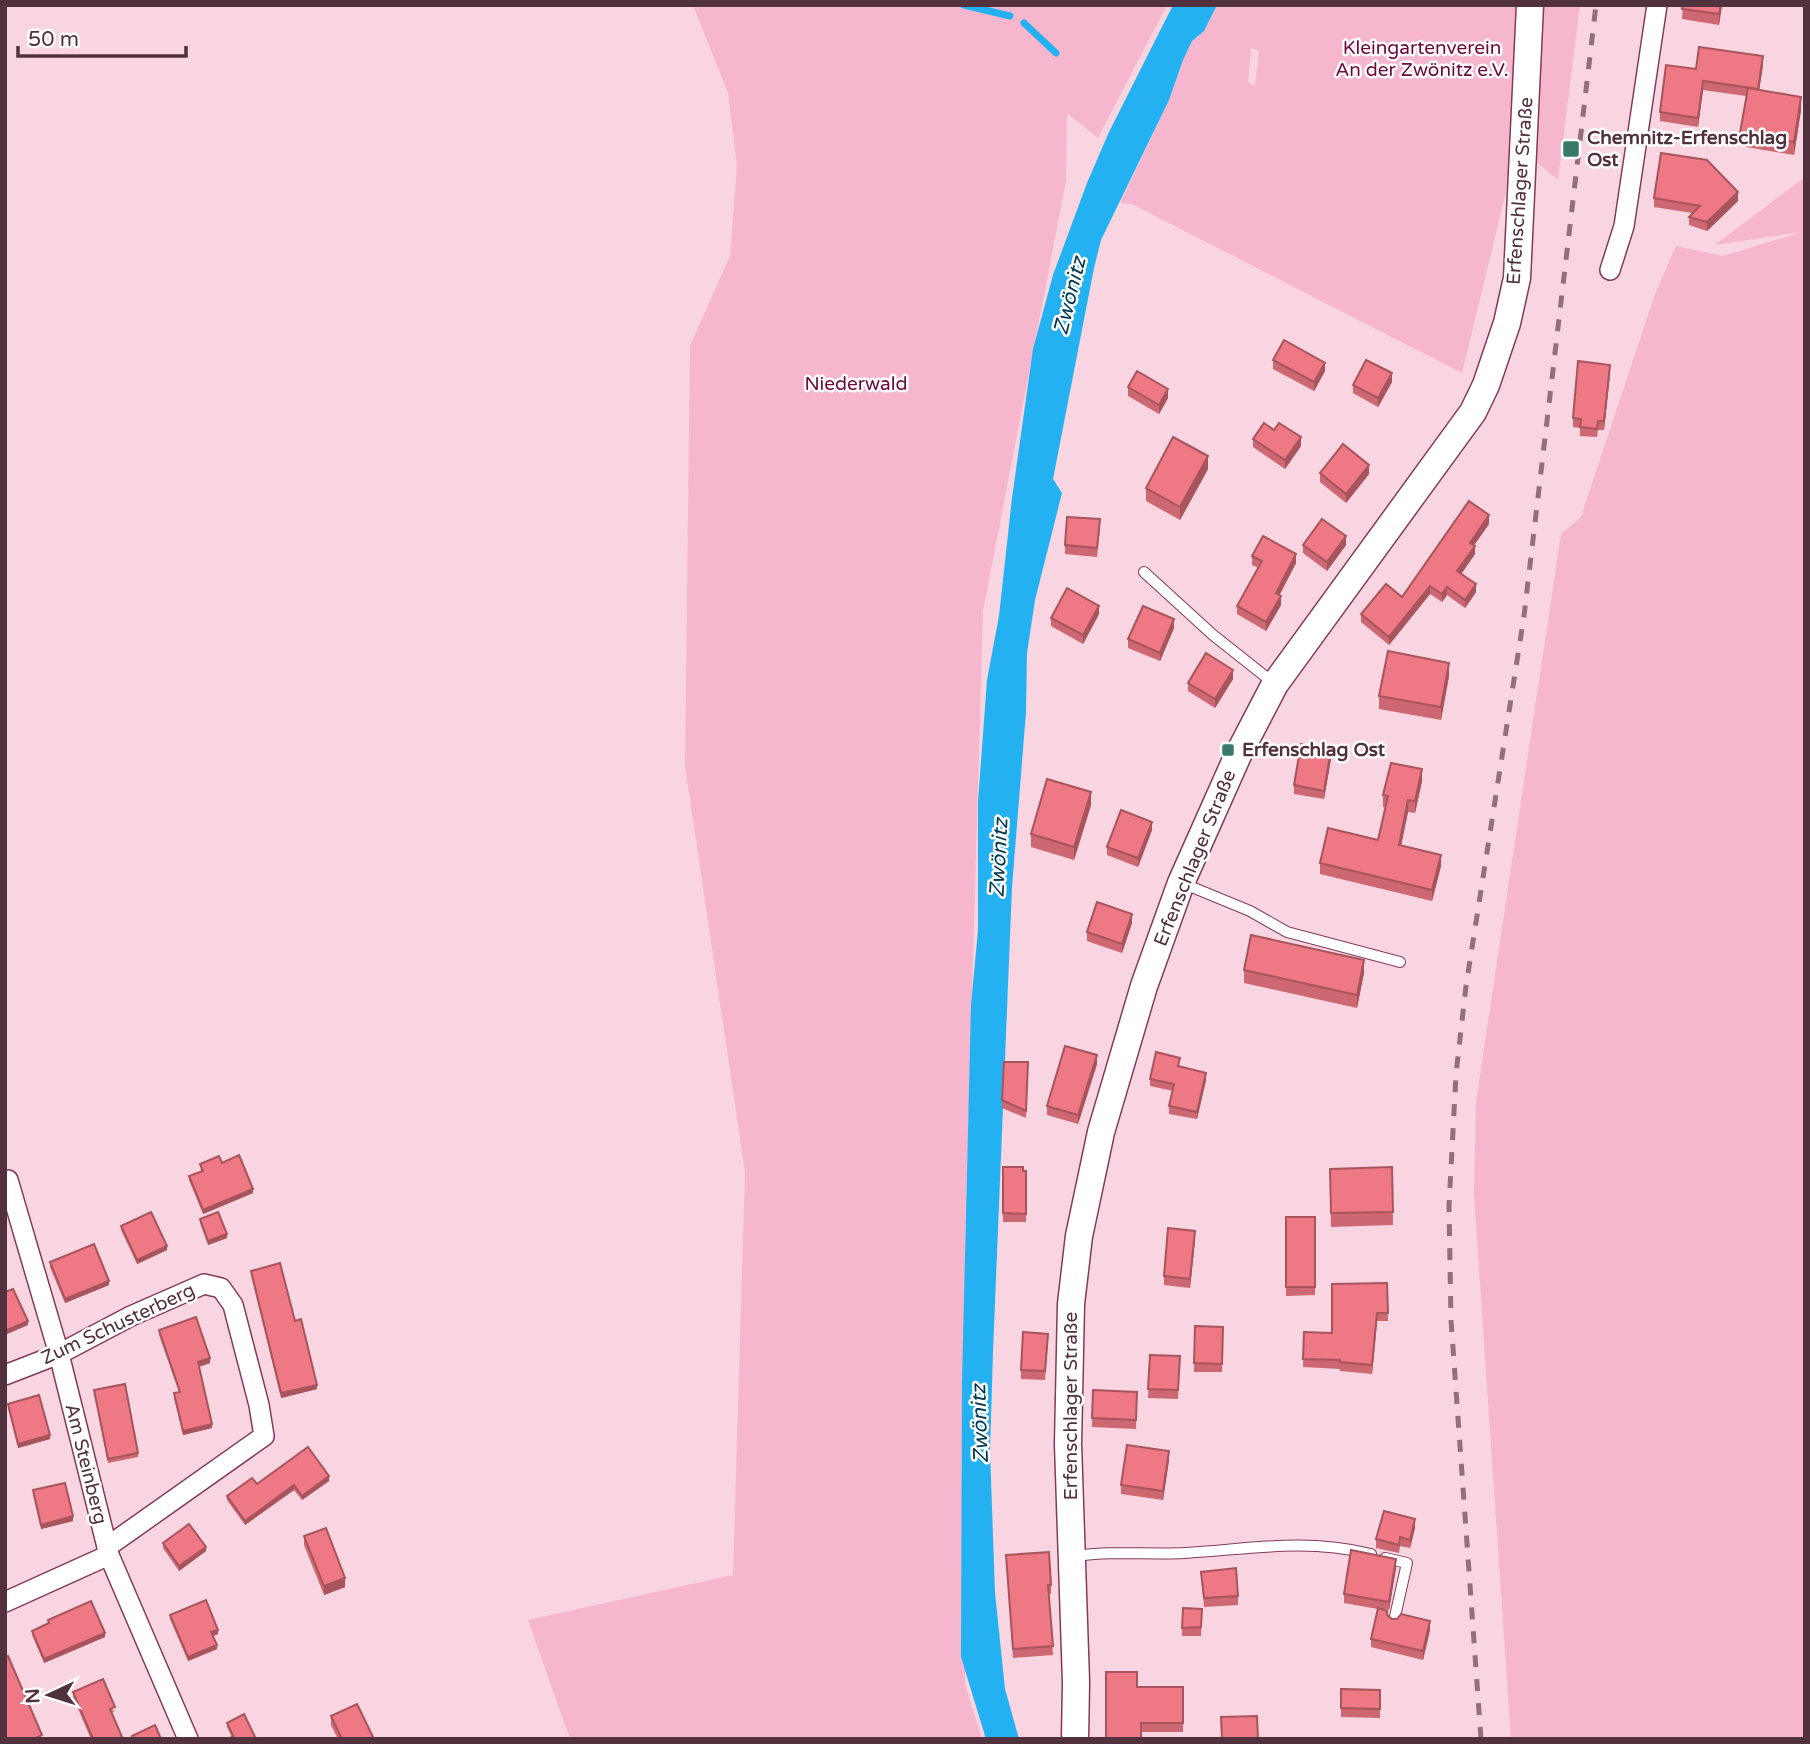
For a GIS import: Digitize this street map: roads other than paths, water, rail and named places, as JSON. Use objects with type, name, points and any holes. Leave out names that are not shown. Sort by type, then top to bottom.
[{"type":"main road","name":"Erfenschlager Straße","points":[[1075,1739],[1068,1444],[1071,1304],[1079,1236],[1101,1132],[1144,986],[1181,883],[1238,755],[1275,684],[1473,412],[1486,385],[1507,323],[1517,278],[1530,5]]},
{"type":"street","points":[[1609,270],[1624,226],[1657,5]]},
{"type":"street","name":"Am Steinberg","points":[[8,1180],[59,1354],[108,1551],[188,1739]]},
{"type":"street","name":"Zum Schusterberg","points":[[5,1375],[59,1354],[131,1316],[204,1284],[220,1288],[233,1304],[259,1405],[264,1436],[108,1551],[5,1602]]},
{"type":"lane","points":[[1144,572],[1213,635],[1275,684]]},
{"type":"lane","points":[[1181,883],[1250,911],[1287,932],[1400,962]]},
{"type":"lane","points":[[1072,1557],[1090,1553],[1183,1553],[1310,1544],[1341,1547],[1407,1563],[1394,1621]]},
{"type":"water","name":"Zwönitz","points":[[1173,5],[1217,5],[1204,31],[1192,41],[1169,100],[1101,240],[1053,479],[1062,493],[1035,600],[1027,653],[1026,712],[1012,887],[990,1451],[995,1593],[1005,1689],[1019,1739],[986,1739],[961,1657],[962,1381],[971,1005],[978,930],[978,802],[987,680],[999,616],[1033,349],[1053,275],[1109,132]]},
{"type":"waterway","points":[[964,5],[1010,16]]},
{"type":"waterway","points":[[1024,23],[1056,53]]},
{"type":"railway","points":[[1481,1739],[1451,1320],[1449,1206],[1456,1074],[1466,986],[1524,616],[1596,5]]},
{"type":"place","name":"Chemnitz-Erfenschlag Ost","points":[[1571,149]]},
{"type":"place","name":"Erfenschlag Ost","points":[[1228,750]]},
{"type":"park label","name":"Kleingartenverein An der Zwönitz e.V.","points":[[1422,59]]},
{"type":"park label","name":"Niederwald","points":[[856,384]]}]
